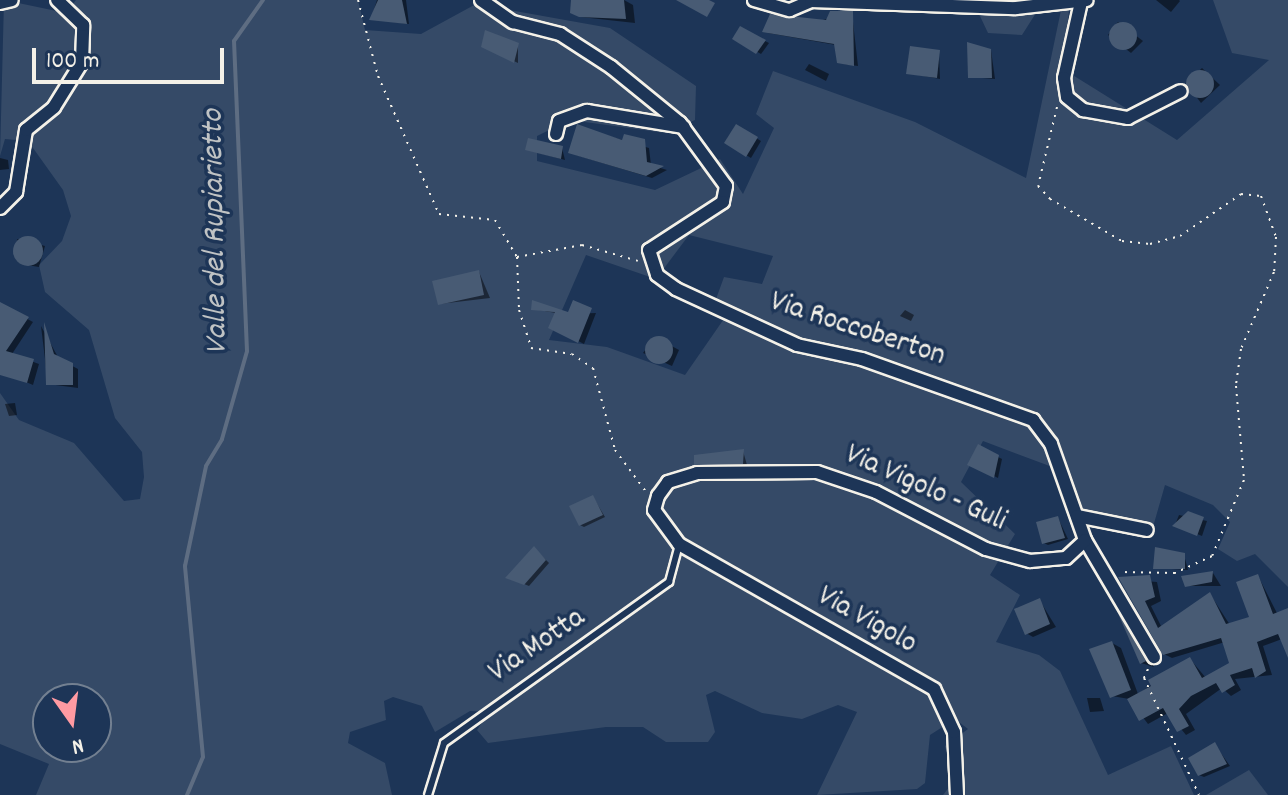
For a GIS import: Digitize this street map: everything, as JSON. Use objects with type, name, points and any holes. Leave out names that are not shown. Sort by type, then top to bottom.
[{"type":"street","points":[[0,3],[12,0]]},
{"type":"street","points":[[0,208],[16,192],[26,130],[54,107],[82,62],[83,25],[57,0]]},
{"type":"street","points":[[481,0],[513,22],[560,34],[684,127],[726,186],[723,202],[660,238],[647,258]]},
{"type":"street","points":[[754,0],[790,10],[811,1],[1016,8],[1084,1],[1064,78],[1067,97],[1106,117],[1128,118],[1181,91]]},
{"type":"street","points":[[556,134],[559,121],[587,111],[684,127]]},
{"type":"street","name":"Via Roccoberton","points":[[647,258],[676,289],[797,345],[862,359],[1033,420],[1051,444],[1085,540],[1108,573],[1154,657]]},
{"type":"street","name":"Via Vigolo - Guli","points":[[656,505],[668,482],[697,473],[817,472],[1016,557],[1066,558],[1085,540]]},
{"type":"street","points":[[656,505],[679,544]]},
{"type":"street","points":[[1077,516],[1147,530]]},
{"type":"street","name":"Via Vigolo","points":[[679,544],[934,689],[954,732],[957,795]]},
{"type":"lane","name":"Via Motta","points":[[428,795],[444,743],[669,582],[679,544]]},
{"type":"path","points":[[358,0],[378,76],[439,214],[495,220],[517,257],[519,310],[531,348],[572,354],[593,368],[615,450],[656,505]]},
{"type":"path","points":[[1064,78],[1038,186],[1050,199],[1122,241],[1150,244],[1180,236],[1241,194],[1261,196],[1276,237],[1274,272],[1241,349],[1236,386],[1244,480],[1212,556],[1175,573],[1108,573]]},
{"type":"path","points":[[517,257],[582,245],[633,262],[647,258]]},
{"type":"path","points":[[1154,657],[1144,678],[1199,795]]},
{"type":"shaded area","points":[[4,0],[66,13],[76,0],[358,0],[365,30],[421,34],[476,4],[610,28],[696,86],[695,120],[666,133],[570,120],[537,136],[537,161],[655,190],[720,159],[743,194],[774,128],[756,114],[773,71],[915,122],[1026,178],[1061,10],[1036,13],[1022,35],[988,33],[979,14],[865,0],[1070,0],[1063,69],[1177,140],[1269,60],[1232,53],[1213,0],[1288,0],[1288,587],[1255,554],[1237,561],[1218,549],[1230,522],[1213,505],[1165,485],[1153,527],[1084,515],[1063,471],[983,441],[961,482],[1015,534],[990,575],[1020,595],[996,642],[1039,655],[1060,671],[1108,775],[1171,746],[1194,795],[943,795],[954,781],[945,746],[968,729],[955,719],[930,735],[925,783],[917,789],[817,795],[857,712],[838,705],[802,719],[762,713],[715,691],[706,695],[715,732],[708,742],[666,742],[643,727],[606,727],[488,743],[477,730],[489,712],[470,711],[435,732],[422,706],[393,697],[384,701],[386,720],[350,732],[348,743],[385,763],[392,795],[36,795],[49,764],[47,763],[112,763],[112,683],[32,683],[32,757],[0,744],[0,393],[19,420],[74,443],[124,501],[140,499],[144,477],[142,452],[115,418],[89,330],[45,292],[39,265],[62,241],[71,216],[63,190],[28,141],[5,139],[0,156]],"holes":[[[689,235],[773,256],[762,284],[724,277],[716,299],[728,313],[685,375],[607,347],[549,340],[586,255],[656,279]]]},
{"type":"shaded area","points":[[1249,770],[1268,795],[1206,795]]},
{"type":"building","points":[[378,0],[402,0],[407,24],[369,20]]},
{"type":"building","points":[[571,0],[624,0],[626,19],[579,17],[570,13]]},
{"type":"building","points":[[676,0],[709,0],[715,3],[707,17]]},
{"type":"building","points":[[830,11],[853,11],[854,66],[837,63],[834,44],[762,32],[770,14],[826,20]]},
{"type":"building","points":[[1123,22],[1133,26],[1137,36],[1133,46],[1123,50],[1113,46],[1109,36],[1113,26]]},
{"type":"building","points":[[740,26],[766,40],[756,54],[732,39]]},
{"type":"building","points":[[485,30],[519,43],[514,63],[481,47]]},
{"type":"building","points":[[967,42],[991,49],[992,78],[968,78]]},
{"type":"building","points":[[910,46],[940,50],[937,78],[906,74]]},
{"type":"building","points":[[1200,70],[1210,74],[1214,84],[1210,94],[1200,98],[1190,94],[1186,84],[1190,74]]},
{"type":"building","points":[[577,124],[622,140],[624,134],[645,139],[647,162],[664,166],[646,176],[568,153]]},
{"type":"building","points":[[736,124],[758,137],[746,157],[724,143]]},
{"type":"building","points":[[528,138],[563,146],[561,159],[525,150]]},
{"type":"building","points":[[28,236],[34,237],[42,245],[42,257],[34,265],[28,266],[22,265],[14,257],[13,251],[14,245],[22,237]]},
{"type":"building","points":[[479,270],[484,295],[438,305],[432,281]]},
{"type":"building","points":[[532,300],[568,312],[573,300],[592,308],[578,343],[548,328],[555,312],[531,310]]},
{"type":"building","points":[[0,302],[29,317],[6,351],[34,359],[27,383],[0,375]]},
{"type":"building","points":[[44,322],[54,354],[73,363],[73,385],[46,385]]},
{"type":"building","points":[[659,336],[669,340],[673,350],[669,360],[659,364],[649,360],[645,350],[649,340]]},
{"type":"building","points":[[978,444],[999,455],[994,478],[967,465]]},
{"type":"building","points":[[744,449],[743,464],[694,465],[694,455]]},
{"type":"building","points":[[593,495],[603,515],[579,526],[569,506]]},
{"type":"building","points":[[1188,511],[1204,517],[1197,536],[1172,526]]},
{"type":"building","points":[[1058,516],[1065,538],[1042,544],[1036,522]]},
{"type":"building","points":[[534,546],[546,560],[524,585],[505,578]]},
{"type":"building","points":[[1155,547],[1185,553],[1185,569],[1153,569]]},
{"type":"building","points":[[1213,571],[1212,582],[1185,587],[1181,576]]},
{"type":"building","points":[[1258,574],[1273,614],[1288,608],[1288,658],[1278,634],[1257,642],[1266,671],[1255,678],[1252,668],[1230,675],[1235,685],[1222,693],[1216,683],[1191,696],[1179,709],[1189,726],[1177,732],[1163,708],[1139,721],[1127,699],[1151,686],[1148,680],[1190,657],[1202,678],[1229,663],[1221,638],[1163,655],[1118,577],[1150,575],[1155,597],[1145,601],[1158,628],[1210,592],[1226,624],[1249,617],[1236,582]]},
{"type":"building","points":[[1040,598],[1050,624],[1025,635],[1014,609]]},
{"type":"building","points":[[1117,611],[1146,661],[1140,664]]},
{"type":"building","points":[[1112,641],[1131,690],[1110,698],[1089,649]]},
{"type":"building","points":[[1215,742],[1227,764],[1198,776],[1188,758]]},
{"type":"waterway","name":"Valle del Rupiarietto","points":[[187,795],[203,757],[185,566],[206,466],[222,439],[247,351],[234,41],[263,0]]}]
